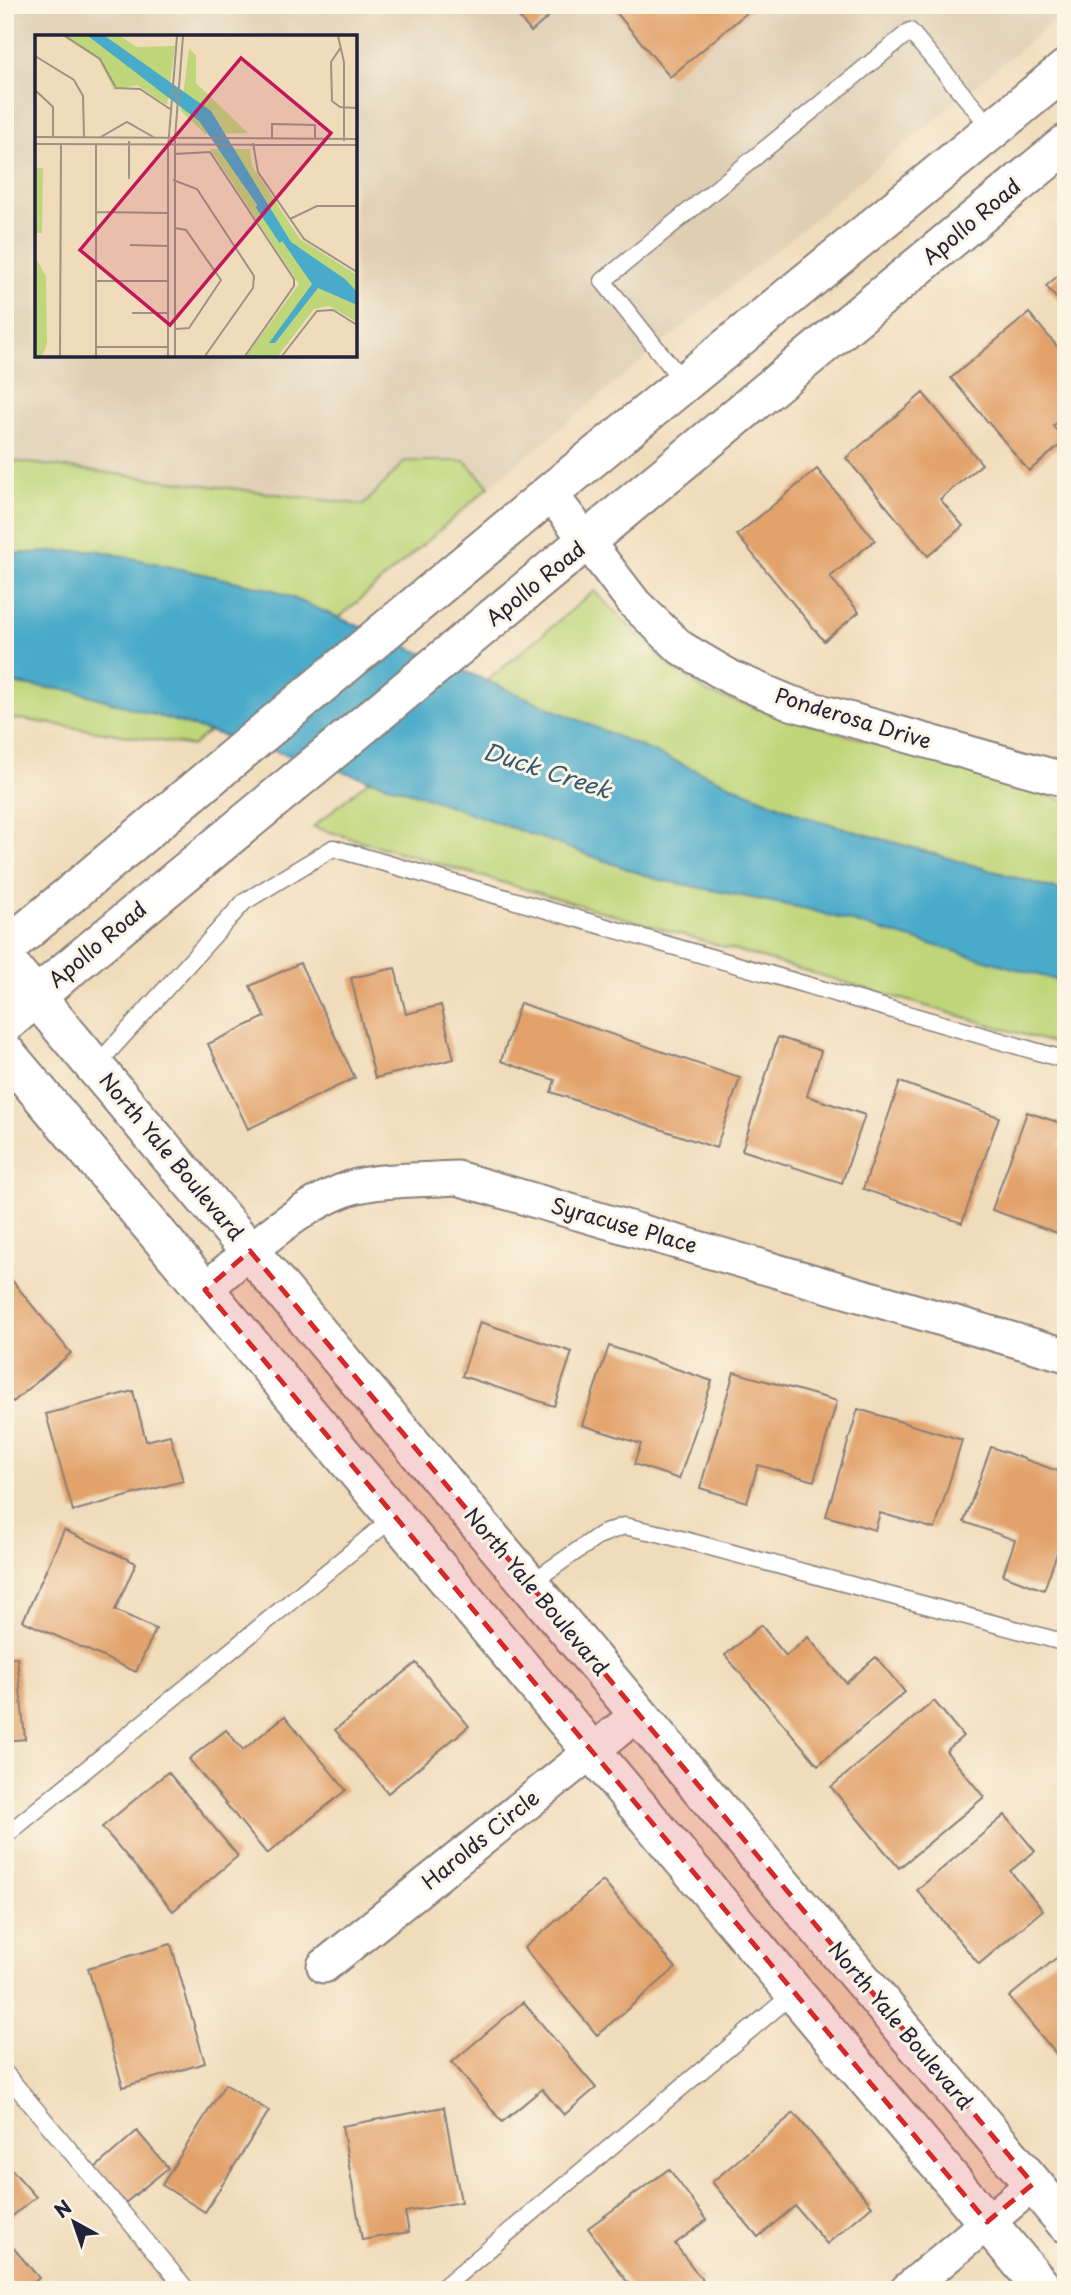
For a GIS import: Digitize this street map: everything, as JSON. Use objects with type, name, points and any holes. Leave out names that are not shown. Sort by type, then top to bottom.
[{"type":"street","points":[[5,949],[550,493],[1066,69]]},
{"type":"street","name":"Apollo Road","points":[[5,1024],[1066,144]]},
{"type":"street","name":"Ponderosa Drive","points":[[550,493],[635,604],[681,648],[732,678],[791,703],[1066,780]]},
{"type":"street","name":"North Yale Boulevard","points":[[5,960],[1066,2224]]},
{"type":"street","points":[[5,1052],[1044,2290]]},
{"type":"street","name":"Syracuse Place","points":[[205,1290],[300,1213],[351,1188],[457,1178],[1066,1354]]},
{"type":"street","name":"Harolds Circle","points":[[324,1966],[638,1713]]},
{"type":"street","points":[[906,2290],[1033,2184]]},
{"type":"lane","points":[[684,383],[603,281],[910,31],[992,130]]},
{"type":"lane","points":[[95,1067],[244,902],[333,848],[1066,1060]]},
{"type":"lane","points":[[5,1836],[395,1517]]},
{"type":"lane","points":[[529,1584],[600,1535],[624,1526],[1066,1643]]},
{"type":"lane","points":[[440,2290],[794,1993]]},
{"type":"lane","points":[[5,2073],[187,2290]]},
{"type":"highlighted area","points":[[250,1251],[1033,2184],[987,2222],[205,1290]]},
{"type":"shaded area","points":[[5,5],[1066,5],[1066,11],[489,487],[465,461],[364,505],[5,460]]},
{"type":"green space","points":[[5,460],[364,505],[405,461],[465,461],[489,487],[192,746],[20,719],[5,720]]},
{"type":"green space","points":[[594,591],[666,662],[708,693],[1066,801],[1066,1047],[313,827]]},
{"type":"water","name":"Duck Creek","points":[[96,550],[274,590],[806,817],[1066,892],[1066,983],[807,909],[656,879],[411,792],[75,691],[5,683],[5,554]]},
{"type":"building","points":[[509,5],[562,5],[531,32]]},
{"type":"building","points":[[610,5],[756,5],[670,77]]},
{"type":"building","points":[[1066,269],[1066,309],[1046,286]]},
{"type":"building","points":[[1029,313],[1066,357],[1066,415],[1053,426],[1065,441],[1029,471],[951,378]]},
{"type":"building","points":[[923,393],[982,464],[940,499],[963,526],[928,556],[846,458]]},
{"type":"building","points":[[817,469],[875,540],[830,577],[859,612],[824,641],[737,535]]},
{"type":"building","points":[[300,963],[355,1078],[248,1129],[208,1044],[265,1017],[250,986]]},
{"type":"building","points":[[395,968],[406,1014],[441,1005],[454,1059],[375,1078],[351,978]]},
{"type":"building","points":[[520,1003],[740,1078],[716,1148],[551,1092],[555,1080],[501,1061]]},
{"type":"building","points":[[778,1037],[821,1051],[807,1096],[865,1115],[842,1183],[742,1150]]},
{"type":"building","points":[[900,1082],[999,1117],[962,1223],[863,1189]]},
{"type":"building","points":[[1027,1112],[1066,1125],[1060,1146],[1066,1148],[1066,1236],[992,1210]]},
{"type":"building","points":[[10,1278],[71,1353],[13,1402],[5,1392],[5,1282]]},
{"type":"building","points":[[480,1322],[572,1352],[554,1406],[462,1376]]},
{"type":"building","points":[[609,1346],[712,1381],[679,1479],[634,1464],[641,1444],[582,1425]]},
{"type":"building","points":[[734,1372],[837,1401],[814,1481],[758,1465],[747,1502],[700,1488]]},
{"type":"building","points":[[133,1391],[146,1441],[170,1435],[183,1481],[73,1511],[46,1414]]},
{"type":"building","points":[[858,1409],[962,1440],[935,1529],[880,1513],[875,1530],[826,1516]]},
{"type":"building","points":[[991,1447],[1066,1474],[1066,1528],[1044,1590],[1003,1575],[1015,1540],[964,1522]]},
{"type":"building","points":[[64,1530],[136,1563],[115,1610],[156,1629],[136,1672],[23,1621]]},
{"type":"building","points":[[761,1625],[786,1656],[808,1637],[846,1683],[876,1657],[905,1692],[818,1765],[725,1655]]},
{"type":"building","points":[[17,1657],[25,1739],[5,1741],[5,1658]]},
{"type":"building","points":[[416,1663],[469,1726],[388,1793],[335,1730]]},
{"type":"building","points":[[934,1701],[963,1736],[946,1751],[984,1797],[899,1868],[831,1787]]},
{"type":"building","points":[[285,1716],[346,1790],[267,1854],[189,1759],[226,1730],[243,1750]]},
{"type":"building","points":[[168,1772],[238,1856],[173,1911],[102,1827]]},
{"type":"building","points":[[1005,1815],[1035,1851],[1010,1871],[1043,1910],[979,1964],[917,1890]]},
{"type":"building","points":[[603,1881],[676,1968],[597,2035],[524,1948]]},
{"type":"building","points":[[171,1944],[205,2063],[123,2087],[88,1968]]},
{"type":"building","points":[[1066,1950],[1066,2066],[1009,1997]]},
{"type":"building","points":[[523,2002],[596,2088],[564,2115],[542,2089],[502,2122],[452,2062]]},
{"type":"building","points":[[225,2084],[269,2111],[205,2212],[162,2185]]},
{"type":"building","points":[[444,2107],[461,2202],[405,2212],[409,2232],[362,2240],[342,2126]]},
{"type":"building","points":[[794,2113],[872,2206],[827,2244],[795,2206],[758,2237],[712,2182]]},
{"type":"building","points":[[137,2131],[168,2168],[125,2203],[95,2168]]},
{"type":"building","points":[[669,2169],[707,2220],[675,2244],[703,2281],[691,2290],[633,2290],[588,2228]]},
{"type":"building","points":[[12,2170],[36,2197],[5,2222],[5,2176]]},
{"type":"building","points":[[5,2238],[39,2278],[26,2290],[5,2290]]}]
